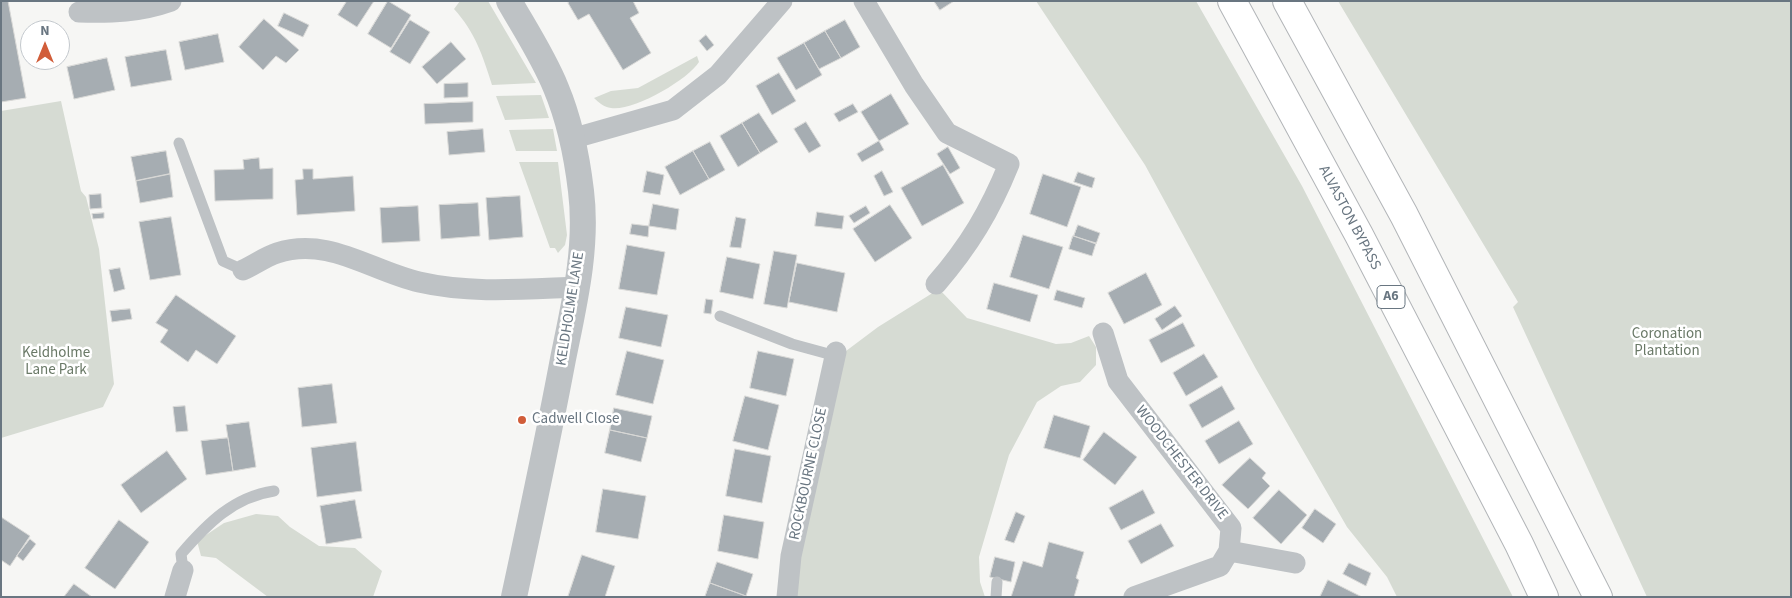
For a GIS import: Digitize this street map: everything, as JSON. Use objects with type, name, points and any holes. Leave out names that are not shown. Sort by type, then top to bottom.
[{"type":"highway","name":"ALVASTON BYPASS","points":[[1232,1],[1363,244],[1519,544],[1544,597]]},
{"type":"highway","points":[[1287,1],[1404,215],[1598,597]]},
{"type":"street","points":[[80,12],[127,13],[152,8],[171,1]]},
{"type":"street","name":"KELDHOLME LANE","points":[[509,1],[556,88],[571,139],[581,192],[582,250],[578,287],[514,597]]},
{"type":"street","points":[[571,139],[673,110],[718,75],[782,1]]},
{"type":"street","points":[[864,1],[914,85],[947,133],[1009,164],[997,195],[980,227],[961,255],[936,284]]},
{"type":"street","points":[[243,270],[276,253],[298,249],[321,248],[427,283],[471,290],[578,287]]},
{"type":"street","name":"WOODCHESTER DRIVE","points":[[1103,333],[1118,381],[1231,528],[1229,551]]},
{"type":"street","name":"ROCKBOURNE CLOSE","points":[[787,597],[791,556],[836,354]]},
{"type":"street","points":[[1134,597],[1220,566],[1229,551],[1295,562]]},
{"type":"street","points":[[175,597],[183,570]]},
{"type":"lane","points":[[179,143],[223,261],[243,270]]},
{"type":"lane","points":[[720,316],[792,344],[836,354]]},
{"type":"lane","points":[[183,570],[181,554],[215,517],[257,494],[274,492]]},
{"type":"lane","points":[[996,597],[997,582]]},
{"type":"green space","points":[[460,1],[488,1],[536,83],[492,85],[482,54],[473,36],[454,9]]},
{"type":"green space","points":[[1036,1],[1196,1],[1302,186],[1513,597],[1397,597],[1387,577],[1347,527],[1256,369],[1145,165]]},
{"type":"green space","name":"Coronation Plantation","points":[[1338,1],[1791,1],[1791,597],[1647,597],[1513,307],[1518,302]]},
{"type":"green space","points":[[697,56],[699,62],[684,77],[672,86],[645,100],[620,108],[611,108],[606,107],[594,98],[611,91],[638,88]]},
{"type":"green space","points":[[541,95],[549,118],[505,120],[496,96]]},
{"type":"green space","name":"Keldholme Lane Park","points":[[61,101],[81,191],[86,197],[99,249],[114,384],[103,407],[1,438],[1,111]]},
{"type":"green space","points":[[553,129],[557,151],[516,151],[509,130]]},
{"type":"green space","points":[[519,162],[558,162],[567,235],[565,245],[558,253],[555,248],[550,248]]},
{"type":"green space","points":[[939,289],[967,318],[1056,344],[1071,343],[1089,336],[1096,347],[1096,365],[1080,382],[1061,386],[1037,402],[1009,455],[979,557],[980,582],[985,597],[791,597],[838,357],[878,327]]},
{"type":"green space","points":[[256,514],[278,516],[290,527],[319,546],[355,548],[382,571],[373,597],[268,597],[216,558],[201,556],[197,541],[224,523]]},
{"type":"building","points":[[1,1],[8,1],[26,98],[1,102]]},
{"type":"building","points":[[347,1],[374,1],[357,27],[338,15]]},
{"type":"building","points":[[388,1],[411,15],[391,48],[368,34]]},
{"type":"building","points":[[570,1],[633,1],[639,13],[630,18],[651,53],[623,70],[589,14],[578,20],[568,3]]},
{"type":"building","points":[[934,1],[954,1],[940,10]]},
{"type":"building","points":[[284,13],[309,25],[303,37],[278,26]]},
{"type":"building","points":[[264,19],[299,50],[286,63],[276,56],[263,70],[239,47]]},
{"type":"building","points":[[410,20],[430,32],[410,64],[390,52]]},
{"type":"building","points":[[845,20],[860,47],[841,58],[825,31]]},
{"type":"building","points":[[825,31],[841,58],[819,69],[804,43]]},
{"type":"building","points":[[218,34],[224,62],[185,70],[179,42]]},
{"type":"building","points":[[706,35],[714,45],[707,51],[699,41]]},
{"type":"building","points":[[451,42],[466,59],[437,84],[422,67]]},
{"type":"building","points":[[804,43],[822,75],[796,90],[777,58]]},
{"type":"building","points":[[166,50],[172,80],[131,87],[125,57]]},
{"type":"building","points":[[107,58],[115,90],[74,99],[68,70],[70,70],[70,66]]},
{"type":"building","points":[[779,73],[796,101],[772,115],[756,86]]},
{"type":"building","points":[[468,83],[468,97],[444,98],[444,84]]},
{"type":"building","points":[[891,94],[909,124],[879,141],[861,112]]},
{"type":"building","points":[[473,102],[473,122],[425,124],[424,104]]},
{"type":"building","points":[[853,104],[858,112],[839,122],[834,114]]},
{"type":"building","points":[[759,113],[778,142],[760,153],[742,123]]},
{"type":"building","points":[[806,122],[821,146],[809,153],[794,129]]},
{"type":"building","points":[[742,123],[760,153],[738,167],[720,136]]},
{"type":"building","points":[[483,129],[485,152],[449,155],[447,132]]},
{"type":"building","points":[[879,141],[884,150],[862,162],[857,154]]},
{"type":"building","points":[[710,142],[725,170],[709,179],[693,151]]},
{"type":"building","points":[[948,147],[960,168],[950,174],[937,154]]},
{"type":"building","points":[[166,151],[170,174],[136,181],[131,157]]},
{"type":"building","points":[[693,151],[709,179],[680,195],[665,167]]},
{"type":"building","points":[[259,158],[260,169],[273,168],[273,199],[215,201],[214,170],[244,169],[243,160]]},
{"type":"building","points":[[943,165],[964,203],[922,226],[901,188]]},
{"type":"building","points":[[303,169],[313,169],[313,179],[353,176],[355,211],[297,215],[295,180],[303,179]]},
{"type":"building","points":[[647,171],[664,175],[660,195],[643,192]]},
{"type":"building","points":[[882,171],[893,192],[884,196],[874,176]]},
{"type":"building","points":[[1078,172],[1095,178],[1092,188],[1074,182]]},
{"type":"building","points":[[170,174],[173,197],[140,203],[136,181]]},
{"type":"building","points":[[1043,174],[1081,187],[1067,227],[1030,214]]},
{"type":"building","points":[[101,194],[102,208],[90,209],[89,195]]},
{"type":"building","points":[[520,196],[523,237],[489,240],[486,198]]},
{"type":"building","points":[[478,203],[480,236],[441,239],[439,205]]},
{"type":"building","points":[[653,204],[679,209],[676,230],[649,226]]},
{"type":"building","points":[[890,205],[912,238],[875,262],[853,229]]},
{"type":"building","points":[[418,206],[420,241],[382,243],[380,208]]},
{"type":"building","points":[[866,206],[870,213],[854,223],[849,216]]},
{"type":"building","points":[[817,212],[844,216],[842,229],[815,226]]},
{"type":"building","points":[[104,213],[104,218],[93,219],[92,214]]},
{"type":"building","points":[[171,217],[181,275],[150,280],[139,222]]},
{"type":"building","points":[[736,217],[746,219],[741,248],[730,247]]},
{"type":"building","points":[[632,224],[649,226],[648,237],[630,234]]},
{"type":"building","points":[[1078,225],[1100,233],[1096,244],[1074,236]]},
{"type":"building","points":[[1023,235],[1063,247],[1049,289],[1010,277]]},
{"type":"building","points":[[1073,236],[1096,243],[1092,256],[1069,249]]},
{"type":"building","points":[[627,245],[665,252],[657,295],[619,289]]},
{"type":"building","points":[[774,251],[797,255],[787,308],[764,304]]},
{"type":"building","points":[[727,257],[760,264],[753,299],[720,292]]},
{"type":"building","points":[[797,263],[845,273],[837,312],[789,302]]},
{"type":"building","points":[[120,268],[125,289],[114,292],[109,270]]},
{"type":"building","points":[[1146,273],[1162,305],[1124,324],[1108,293]]},
{"type":"building","points":[[994,283],[1038,295],[1030,322],[987,309]]},
{"type":"building","points":[[1057,290],[1085,298],[1082,308],[1054,300]]},
{"type":"building","points":[[176,295],[236,336],[217,364],[196,350],[188,362],[160,342],[168,330],[156,323]]},
{"type":"building","points":[[706,299],[713,300],[711,314],[704,313]]},
{"type":"building","points":[[1175,306],[1182,316],[1162,330],[1155,319]]},
{"type":"building","points":[[626,307],[668,315],[661,347],[619,338]]},
{"type":"building","points":[[130,309],[132,319],[112,322],[110,311]]},
{"type":"building","points":[[1183,323],[1195,346],[1161,363],[1149,340]]},
{"type":"building","points":[[627,351],[664,360],[653,404],[616,395]]},
{"type":"building","points":[[758,351],[794,359],[786,396],[750,388]]},
{"type":"building","points":[[1204,354],[1218,377],[1186,396],[1173,373]]},
{"type":"building","points":[[332,384],[337,423],[302,427],[298,388]]},
{"type":"building","points":[[1222,386],[1235,409],[1202,428],[1189,405]]},
{"type":"building","points":[[745,396],[779,405],[768,450],[733,441]]},
{"type":"building","points":[[185,406],[188,431],[176,432],[173,407]]},
{"type":"building","points":[[614,408],[652,416],[647,438],[610,430]]},
{"type":"building","points":[[1054,415],[1090,426],[1080,458],[1044,448]]},
{"type":"building","points":[[1239,421],[1253,444],[1219,464],[1205,441]]},
{"type":"building","points":[[249,422],[256,467],[233,471],[226,425]]},
{"type":"building","points":[[610,430],[647,438],[641,462],[605,453]]},
{"type":"building","points":[[1104,432],[1137,457],[1115,485],[1083,460]]},
{"type":"building","points":[[228,438],[233,471],[206,475],[201,441]]},
{"type":"building","points":[[356,442],[362,491],[317,497],[311,448]]},
{"type":"building","points":[[735,449],[771,456],[762,503],[726,496]]},
{"type":"building","points":[[167,451],[187,479],[141,513],[121,485]]},
{"type":"building","points":[[1250,458],[1266,473],[1262,478],[1270,486],[1248,509],[1222,485]]},
{"type":"building","points":[[603,489],[646,496],[638,539],[596,532]]},
{"type":"building","points":[[1143,490],[1155,513],[1121,530],[1109,508]]},
{"type":"building","points":[[1279,490],[1307,515],[1281,544],[1253,518]]},
{"type":"building","points":[[355,500],[362,538],[326,544],[320,506]]},
{"type":"building","points":[[1315,509],[1336,524],[1323,543],[1302,528]]},
{"type":"building","points":[[1016,512],[1025,516],[1014,543],[1005,540]]},
{"type":"building","points":[[724,515],[764,522],[758,559],[718,551]]},
{"type":"building","points":[[1,517],[30,536],[10,566],[1,560]]},
{"type":"building","points":[[119,520],[149,542],[115,589],[85,568]]},
{"type":"building","points":[[1161,524],[1174,546],[1141,564],[1128,541]]},
{"type":"building","points":[[30,539],[36,544],[23,561],[17,556]]},
{"type":"building","points":[[1049,542],[1084,552],[1076,578],[1079,580],[1074,597],[1011,597],[1023,561],[1042,567]]},
{"type":"building","points":[[582,555],[615,566],[605,597],[568,597]]},
{"type":"building","points":[[995,557],[1015,562],[1011,582],[990,577]]},
{"type":"building","points":[[717,562],[753,574],[746,596],[710,583]]},
{"type":"building","points":[[1349,563],[1371,573],[1366,586],[1343,574]]},
{"type":"building","points":[[1328,580],[1362,597],[1320,597]]},
{"type":"building","points":[[710,583],[746,596],[705,597]]},
{"type":"building","points":[[74,584],[92,597],[64,597]]},
{"type":"place","name":"Cadwell Close","points":[[522,420]]}]
